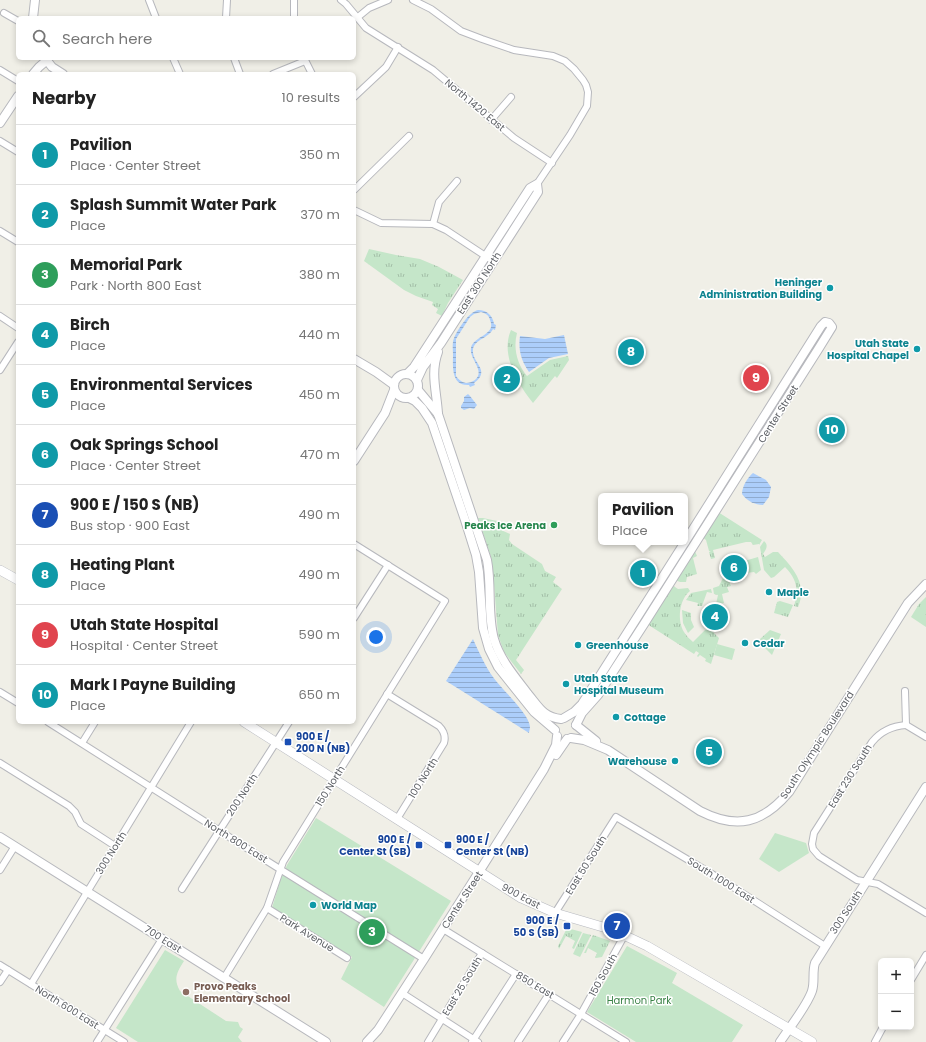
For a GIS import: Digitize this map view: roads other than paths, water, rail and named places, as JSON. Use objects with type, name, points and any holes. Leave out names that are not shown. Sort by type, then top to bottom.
[{"type":"main road","points":[[0,570],[16,579]]},
{"type":"main road","name":"900 East","points":[[247,724],[521,898],[556,913],[605,928],[647,946],[812,1042]]},
{"type":"street","points":[[33,16],[35,0]]},
{"type":"street","points":[[148,0],[155,16]]},
{"type":"street","points":[[226,16],[227,0]]},
{"type":"street","points":[[294,0],[294,16]]},
{"type":"street","name":"North 1420 East","points":[[341,0],[358,17],[366,28],[433,70],[514,138],[552,163]]},
{"type":"street","points":[[358,17],[369,8],[388,0]]},
{"type":"street","name":"East 300 North","points":[[407,374],[414,367],[530,188],[537,184],[552,163],[586,106],[588,98],[586,85],[574,69],[565,61],[553,56],[514,50],[482,40],[461,31],[431,9],[413,0]]},
{"type":"street","points":[[4,13],[16,20]]},
{"type":"street","points":[[356,95],[386,67],[398,47]]},
{"type":"street","points":[[35,72],[45,60]]},
{"type":"street","points":[[47,60],[52,67],[60,72]]},
{"type":"street","points":[[174,60],[179,72]]},
{"type":"street","points":[[235,60],[239,72]]},
{"type":"street","points":[[277,72],[302,60]]},
{"type":"street","points":[[305,60],[311,72]]},
{"type":"street","points":[[0,70],[16,80]]},
{"type":"street","points":[[492,120],[511,97]]},
{"type":"street","points":[[0,123],[16,99]]},
{"type":"street","points":[[356,188],[409,136]]},
{"type":"street","points":[[0,141],[16,151]]},
{"type":"street","points":[[433,224],[439,202],[457,181]]},
{"type":"street","name":"East 300 North","points":[[417,380],[423,367],[441,342],[538,192],[537,184]]},
{"type":"street","points":[[356,211],[381,223],[433,224],[446,230],[494,261]]},
{"type":"street","points":[[0,231],[16,241]]},
{"type":"street","points":[[0,316],[16,327]]},
{"type":"street","name":"Center Street","points":[[576,725],[582,712],[595,698],[607,681],[750,458],[832,326],[829,323],[825,322],[810,343],[688,537]]},
{"type":"street","points":[[356,360],[376,372],[394,388],[399,396],[415,401],[422,408],[432,423],[467,527],[479,572],[483,628],[488,649],[498,667],[534,712],[562,739],[569,739],[576,732],[576,725],[570,719],[549,717],[538,706],[518,681],[498,649],[494,639],[491,624],[489,570],[487,560],[438,414],[433,374],[434,362],[441,342]]},
{"type":"street","points":[[810,343],[819,348]]},
{"type":"street","points":[[0,370],[16,345]]},
{"type":"street","points":[[802,357],[810,362]]},
{"type":"street","points":[[376,372],[398,377],[407,374],[414,377],[417,380],[418,390],[438,414]]},
{"type":"street","points":[[356,458],[384,413],[398,377]]},
{"type":"street","points":[[384,413],[406,398],[413,396],[418,390]]},
{"type":"street","points":[[742,452],[750,458]]},
{"type":"street","points":[[696,524],[704,530]]},
{"type":"street","points":[[356,545],[388,565],[356,615]]},
{"type":"street","name":"Center Street","points":[[562,719],[574,712],[582,704],[683,545]]},
{"type":"street","name":"150 North","points":[[224,978],[267,908],[283,862],[445,601],[388,565]]},
{"type":"street","points":[[667,570],[675,575]]},
{"type":"street","name":"South Olympic Boulevard","points":[[576,725],[608,750],[700,811],[712,817],[726,821],[738,822],[764,815],[778,805],[789,792],[908,602],[926,584]]},
{"type":"street","points":[[633,623],[641,628]]},
{"type":"street","points":[[599,676],[607,681]]},
{"type":"street","points":[[905,691],[906,725],[926,737]]},
{"type":"street","points":[[0,692],[16,702]]},
{"type":"street","name":"100 North","points":[[388,694],[439,726],[445,735],[444,743],[397,819]]},
{"type":"street","points":[[556,733],[556,724],[562,719]]},
{"type":"street","name":"North 800 East","points":[[51,724],[424,959]]},
{"type":"street","points":[[82,743],[94,724]]},
{"type":"street","name":"300 North","points":[[31,984],[190,724]]},
{"type":"street","name":"200 North","points":[[182,889],[288,724]]},
{"type":"street","name":"East 230 South","points":[[866,882],[857,880],[819,856],[813,849],[812,844],[814,833],[876,737],[888,729],[906,725]]},
{"type":"street","name":"Center Street","points":[[367,1042],[378,1030],[402,993],[544,769],[556,745],[556,733]]},
{"type":"street","name":"Center Street","points":[[544,769],[569,739]]},
{"type":"street","name":"South Olympic Boulevard","points":[[569,739],[584,740],[608,750]]},
{"type":"street","points":[[0,763],[71,808],[81,824],[115,846]]},
{"type":"street","name":"300 South","points":[[780,1042],[809,998],[812,990],[813,967],[825,946],[926,787]]},
{"type":"street","name":"East 50 South","points":[[556,913],[616,817]]},
{"type":"street","name":"South 1000 East","points":[[616,817],[722,880],[825,946]]},
{"type":"street","name":"700 East","points":[[0,837],[326,1042]]},
{"type":"street","points":[[0,870],[15,846]]},
{"type":"street","points":[[866,882],[878,884],[926,913]]},
{"type":"street","name":"Park Avenue","points":[[267,908],[347,958]]},
{"type":"street","name":"850 East","points":[[443,928],[626,1042]]},
{"type":"street","name":"150 South","points":[[563,1042],[581,1014],[624,936]]},
{"type":"street","points":[[96,1042],[162,939]]},
{"type":"street","name":"East 25 South","points":[[428,1042],[482,953]]},
{"type":"street","points":[[914,975],[926,955]]},
{"type":"street","points":[[0,965],[31,984]]},
{"type":"street","points":[[0,982],[8,970]]},
{"type":"street","points":[[402,993],[475,1041],[516,974]]},
{"type":"street","name":"North 600 East","points":[[31,984],[124,1042]]},
{"type":"street","points":[[518,1042],[549,994]]},
{"type":"street","name":"Center Street","points":[[374,1042],[378,1030]]},
{"type":"street","points":[[874,1042],[881,1030]]},
{"type":"water","points":[[481,310],[487,312],[496,325],[495,330],[493,329],[474,346],[473,354],[480,366],[481,374],[474,383],[475,385],[470,387],[469,385],[459,382],[454,375],[453,344],[454,338],[461,326],[475,311]],"holes":[[[481,312],[487,314],[491,325],[488,332],[476,341],[471,348],[472,356],[479,373],[475,380],[466,383],[456,376],[456,339],[470,317]]]},
{"type":"water","points":[[564,335],[568,354],[549,358],[529,372],[521,355],[519,346],[520,336],[545,339]]},
{"type":"water","points":[[468,394],[477,405],[474,409],[470,408],[464,410],[461,406],[464,401],[464,397]]},
{"type":"water","points":[[753,473],[766,480],[771,487],[769,497],[763,505],[751,502],[742,494],[745,483]]},
{"type":"water","points":[[473,639],[493,677],[525,715],[530,727],[529,733],[446,681]]},
{"type":"place","name":"Heninger Administration Building","points":[[830,288]]},
{"type":"place","name":"Utah State Hospital Chapel","points":[[917,349]]},
{"type":"place","name":"Heating Plant","points":[[631,352]]},
{"type":"place","name":"Utah State Hospital","points":[[756,378]]},
{"type":"place","name":"Splash Summit Water Park","points":[[507,379]]},
{"type":"place","name":"Mark I Payne Building","points":[[832,430]]},
{"type":"place","name":"Peaks Ice Arena","points":[[554,525]]},
{"type":"place","name":"Oak Springs School","points":[[734,568]]},
{"type":"place","name":"Pavilion","points":[[643,573]]},
{"type":"place","name":"Maple","points":[[769,592]]},
{"type":"place","name":"Birch","points":[[715,617]]},
{"type":"place","name":"Cedar","points":[[745,643]]},
{"type":"place","name":"Greenhouse","points":[[578,645]]},
{"type":"place","name":"Utah State Hospital Museum","points":[[566,684]]},
{"type":"place","name":"Cottage","points":[[616,717]]},
{"type":"place","name":"900 E / 200 N (NB)","points":[[288,742]]},
{"type":"place","name":"Environmental Services","points":[[709,752]]},
{"type":"place","name":"Warehouse","points":[[675,761]]},
{"type":"place","name":"900 E / Center St (SB)","points":[[419,845]]},
{"type":"place","name":"900 E / Center St (NB)","points":[[448,845]]},
{"type":"place","name":"World Map","points":[[313,905]]},
{"type":"place","name":"900 E / 50 S (SB)","points":[[567,926]]},
{"type":"place","name":"900 E / 150 S (NB)","points":[[617,926]]},
{"type":"place","name":"Memorial Park","points":[[372,932]]},
{"type":"place","name":"Provo Peaks Elementary School","points":[[186,992]]},
{"type":"park label","name":"Harmon Park","points":[[639,1000]]}]
